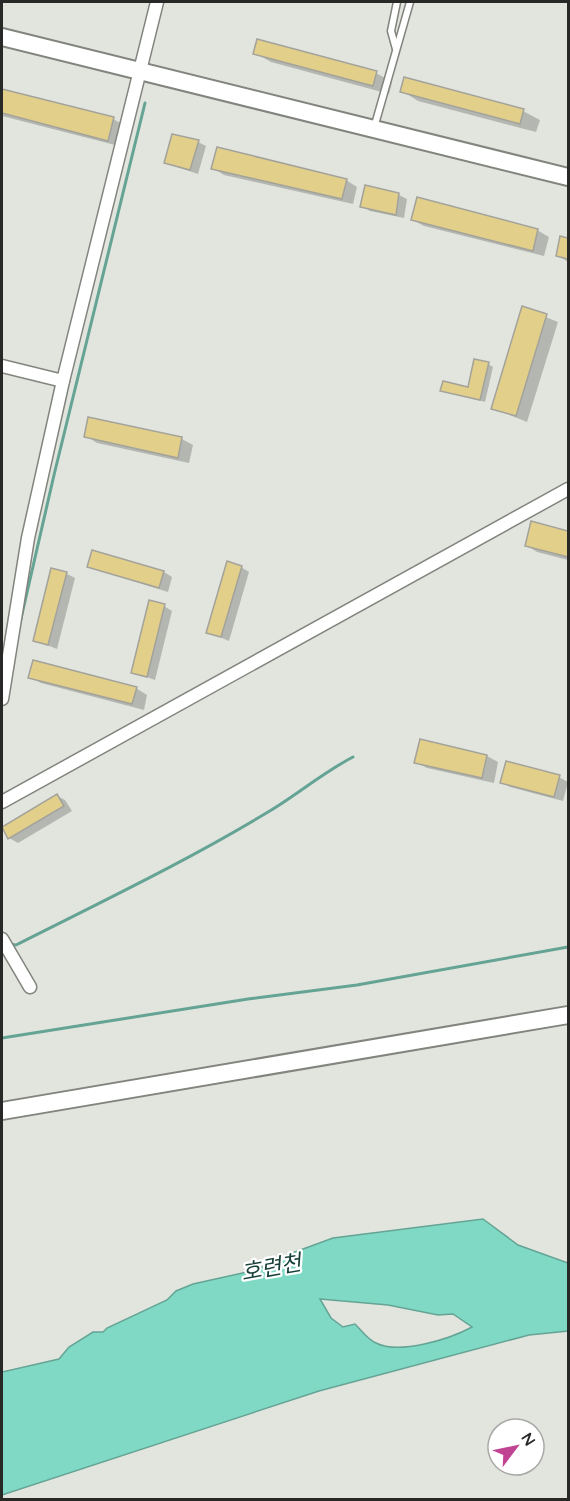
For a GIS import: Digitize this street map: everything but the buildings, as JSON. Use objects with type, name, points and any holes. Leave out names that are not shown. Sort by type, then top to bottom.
[{"type":"street","points":[[2,699],[28,538],[63,381],[157,2]]},
{"type":"street","points":[[2,37],[568,177]]},
{"type":"street","points":[[2,366],[63,381]]},
{"type":"street","points":[[2,802],[568,489]]},
{"type":"street","points":[[2,939],[30,987]]},
{"type":"street","points":[[2,1111],[568,1015]]},
{"type":"lane","points":[[396,49],[391,31],[397,2]]},
{"type":"lane","points":[[374,129],[410,2]]},
{"type":"water","name":"호련천","points":[[483,1219],[518,1245],[568,1263],[568,1331],[529,1335],[319,1391],[2,1495],[2,1372],[59,1359],[69,1347],[93,1332],[103,1332],[167,1300],[176,1291],[193,1284],[256,1270],[284,1256],[333,1238]],"holes":[[[320,1299],[388,1305],[438,1315],[453,1314],[472,1327],[424,1344],[386,1346],[370,1340],[355,1324],[343,1327],[331,1318]]]},
{"type":"waterway","points":[[20,623],[145,103]]},
{"type":"waterway","points":[[9,944],[16,945],[144,881],[237,830],[353,757]]},
{"type":"waterway","points":[[2,1038],[248,999],[357,985],[568,947]]}]
